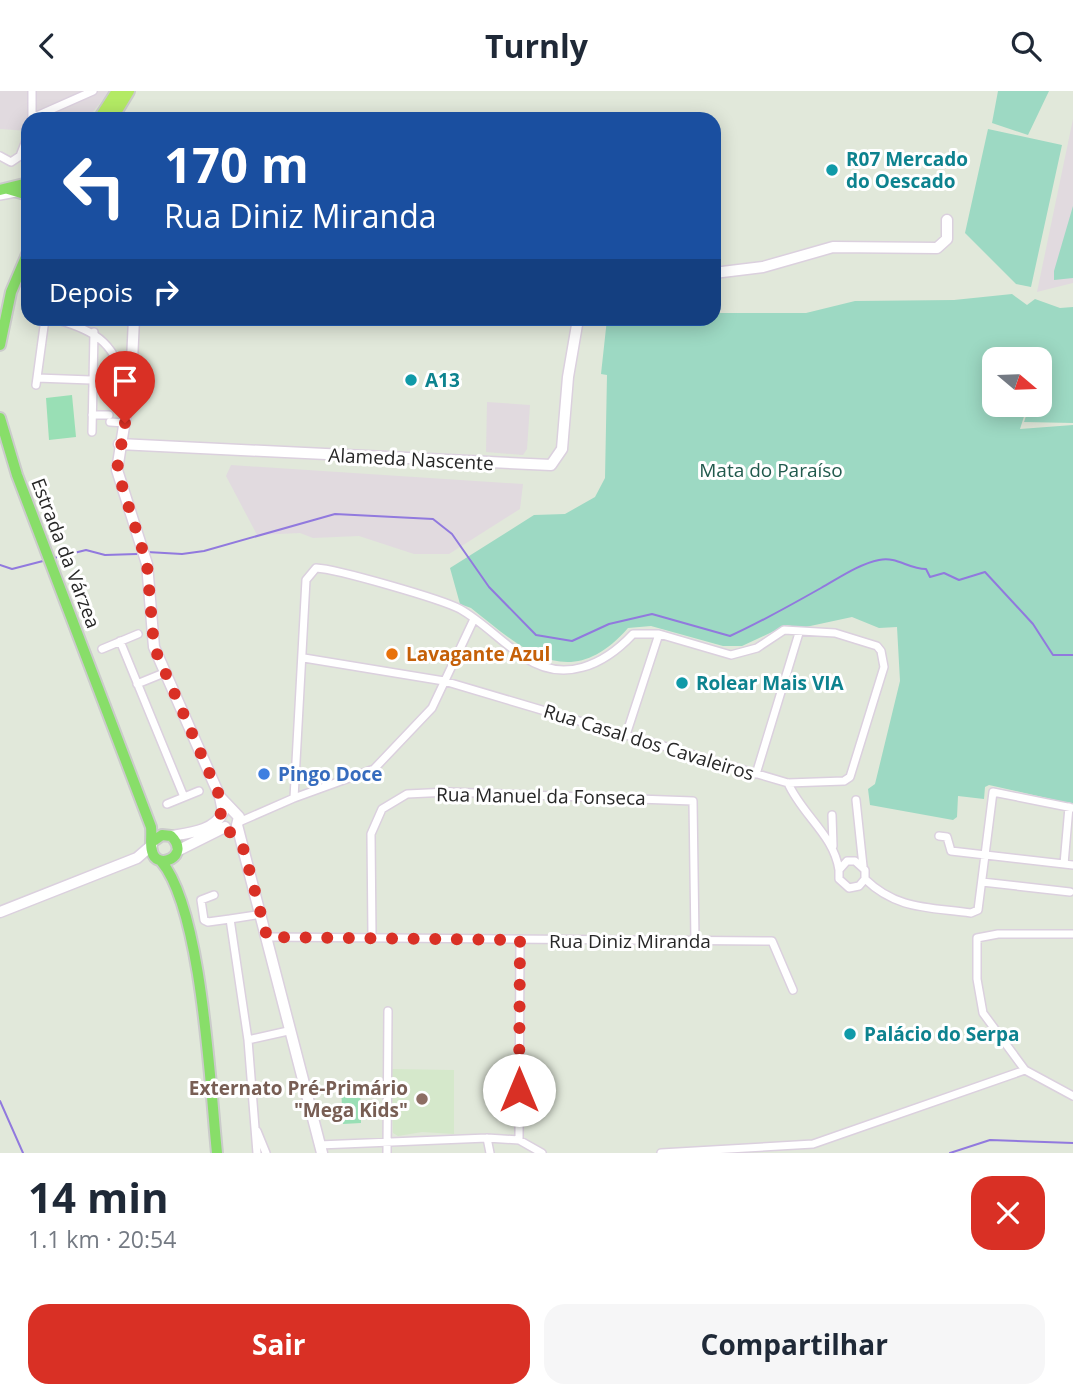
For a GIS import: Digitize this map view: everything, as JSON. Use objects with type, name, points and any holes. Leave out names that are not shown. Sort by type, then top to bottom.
[{"type":"highway","points":[[104,112],[118,91]]},
{"type":"highway","points":[[115,112],[128,91]]},
{"type":"main road","points":[[0,345],[11,292],[21,268]]},
{"type":"main road","name":"Estrada da Várzea","points":[[0,418],[17,475],[151,827],[152,844],[159,860],[172,876],[183,906],[200,992]]},
{"type":"main road","name":"Estrada da Várzea","points":[[104,700],[158,826],[177,843],[176,865],[194,925],[217,1153]]},
{"type":"main road","points":[[152,844],[158,837],[169,836]]},
{"type":"main road","points":[[159,860],[169,860],[177,853]]},
{"type":"street","points":[[32,91],[32,112]]},
{"type":"street","points":[[46,112],[93,91]]},
{"type":"street","points":[[0,156],[11,162],[21,153]]},
{"type":"street","points":[[721,273],[763,267],[833,247],[937,248],[947,239],[947,220]]},
{"type":"street","points":[[44,326],[36,381],[91,380]]},
{"type":"street","points":[[76,326],[94,332],[110,349],[121,368],[129,397]]},
{"type":"street","points":[[133,326],[129,397],[119,444],[117,470],[147,564],[154,647],[244,850],[262,914],[288,1031],[321,1149],[387,1141],[487,1138],[519,1140],[542,1153]]},
{"type":"street","name":"Alameda Nascente","points":[[119,444],[551,465],[562,449],[568,377],[577,326]]},
{"type":"street","points":[[92,432],[94,332]]},
{"type":"street","points":[[92,415],[125,423]]},
{"type":"street","points":[[294,798],[304,658],[306,580],[315,569],[449,605],[474,619],[527,659],[554,669],[578,670],[614,655],[633,634],[659,633],[730,655],[757,648],[784,630],[799,633],[756,774]]},
{"type":"street","points":[[169,836],[255,814],[374,769],[432,708],[474,619]]},
{"type":"street","points":[[626,736],[659,633]]},
{"type":"street","name":"Rua Casal dos Cavaleiros","points":[[304,658],[444,681],[788,783],[844,781],[850,777],[884,667],[881,649],[835,633],[799,633]]},
{"type":"street","points":[[102,649],[138,634]]},
{"type":"street","points":[[120,641],[184,797]]},
{"type":"street","points":[[137,684],[164,673]]},
{"type":"street","points":[[788,783],[794,797],[833,846]]},
{"type":"street","points":[[167,804],[199,791]]},
{"type":"street","name":"Rua Manuel da Fonseca","points":[[372,936],[371,834],[382,809],[407,794],[449,792],[693,801],[695,941]]},
{"type":"street","points":[[856,800],[865,879],[883,896],[896,901],[971,913],[978,910],[993,792],[1071,808],[1063,864]]},
{"type":"street","points":[[832,815],[833,846],[839,879],[845,886],[854,888],[865,879]]},
{"type":"street","points":[[177,853],[230,819]]},
{"type":"street","points":[[939,836],[947,838],[951,851],[1073,865]]},
{"type":"street","points":[[0,912],[137,858],[152,844]]},
{"type":"street","points":[[137,858],[159,860]]},
{"type":"street","points":[[839,870],[851,860],[863,866]]},
{"type":"street","points":[[982,882],[1070,892]]},
{"type":"street","points":[[215,895],[201,900],[204,920],[208,922],[262,914]]},
{"type":"street","points":[[230,919],[248,1040],[257,1153]]},
{"type":"street","points":[[1073,934],[998,934],[977,938],[977,979],[982,1013],[1026,1070],[1073,1095]]},
{"type":"street","name":"Rua Diniz Miranda","points":[[267,937],[772,941],[793,990]]},
{"type":"street","points":[[519,1140],[520,940]]},
{"type":"street","points":[[387,1153],[388,1011]]},
{"type":"street","points":[[248,1040],[288,1031]]},
{"type":"street","points":[[660,1153],[813,1144],[1026,1070]]},
{"type":"street","points":[[257,1130],[266,1153]]},
{"type":"street","points":[[487,1138],[490,1153]]},
{"type":"shaded area","points":[[0,91],[110,91],[93,112],[21,112],[21,130],[0,129]]},
{"type":"shaded area","points":[[1073,119],[1073,283],[1037,292],[1064,162]]},
{"type":"shaded area","points":[[487,402],[530,405],[527,449],[523,455],[486,452]]},
{"type":"shaded area","points":[[231,465],[523,484],[520,509],[449,554],[414,554],[359,536],[313,538],[300,533],[257,535],[226,476]]},
{"type":"shaded area","name":"Externato Pré-Primário \"Mega Kids\"","points":[[391,1069],[454,1070],[454,1134],[422,1132],[398,1136],[393,1133]]},
{"type":"green space","points":[[998,91],[1049,91],[1028,135],[992,123]]},
{"type":"green space","points":[[988,129],[1062,145],[1031,287],[1016,284],[965,233]]},
{"type":"green space","points":[[1073,206],[1073,278],[1054,280],[1054,271]]},
{"type":"green space","name":"Mata do Paraíso","points":[[1012,294],[1027,305],[1035,299],[1060,308],[1073,307],[1073,423],[1024,422],[1026,417],[1052,417],[1052,347],[982,347],[982,417],[1024,417],[1020,429],[1073,425],[1073,804],[989,785],[985,787],[984,799],[958,796],[957,817],[953,820],[870,805],[868,789],[875,784],[900,681],[897,627],[879,628],[852,617],[801,628],[787,625],[742,646],[723,646],[651,626],[628,628],[607,648],[587,659],[567,662],[548,659],[529,651],[471,608],[460,604],[450,568],[534,515],[565,514],[595,497],[605,478],[607,375],[601,374],[606,326],[721,326],[721,313],[806,313],[855,301],[954,300]]},
{"type":"green space","points":[[72,395],[76,437],[49,440],[46,398]]},
{"type":"green space","points":[[360,1087],[361,1123],[343,1124],[341,1088]]},
{"type":"waterway","points":[[147,552],[182,554],[204,551],[335,514],[433,519],[452,534],[489,587],[536,635],[572,641],[609,624],[652,614],[730,636],[857,568],[885,559],[926,569],[930,577],[944,573],[959,580],[985,572],[1033,624],[1053,655],[1073,655]]},
{"type":"waterway","points":[[54,558],[86,550],[105,555],[137,554]]},
{"type":"waterway","points":[[0,565],[12,569],[43,561]]},
{"type":"waterway","points":[[0,1101],[23,1153]]},
{"type":"waterway","points":[[950,1153],[990,1140],[1073,1143]]},
{"type":"place","name":"R07 Mercado do Oescado","points":[[832,170]]},
{"type":"place","name":"A13","points":[[411,380]]},
{"type":"place","name":"Lavagante Azul","points":[[392,654]]},
{"type":"place","name":"Rolear Mais VIA","points":[[682,683]]},
{"type":"place","name":"Pingo Doce","points":[[264,774]]},
{"type":"place","name":"Palácio do Serpa","points":[[850,1034]]},
{"type":"place","name":"Externato Pré-Primário \"Mega Kids\"","points":[[422,1099]]},
{"type":"route","points":[[125,423],[117,470],[147,564],[154,647],[220,797],[222,824],[229,828],[244,850],[267,937],[372,936],[520,940],[519,1090]]}]
